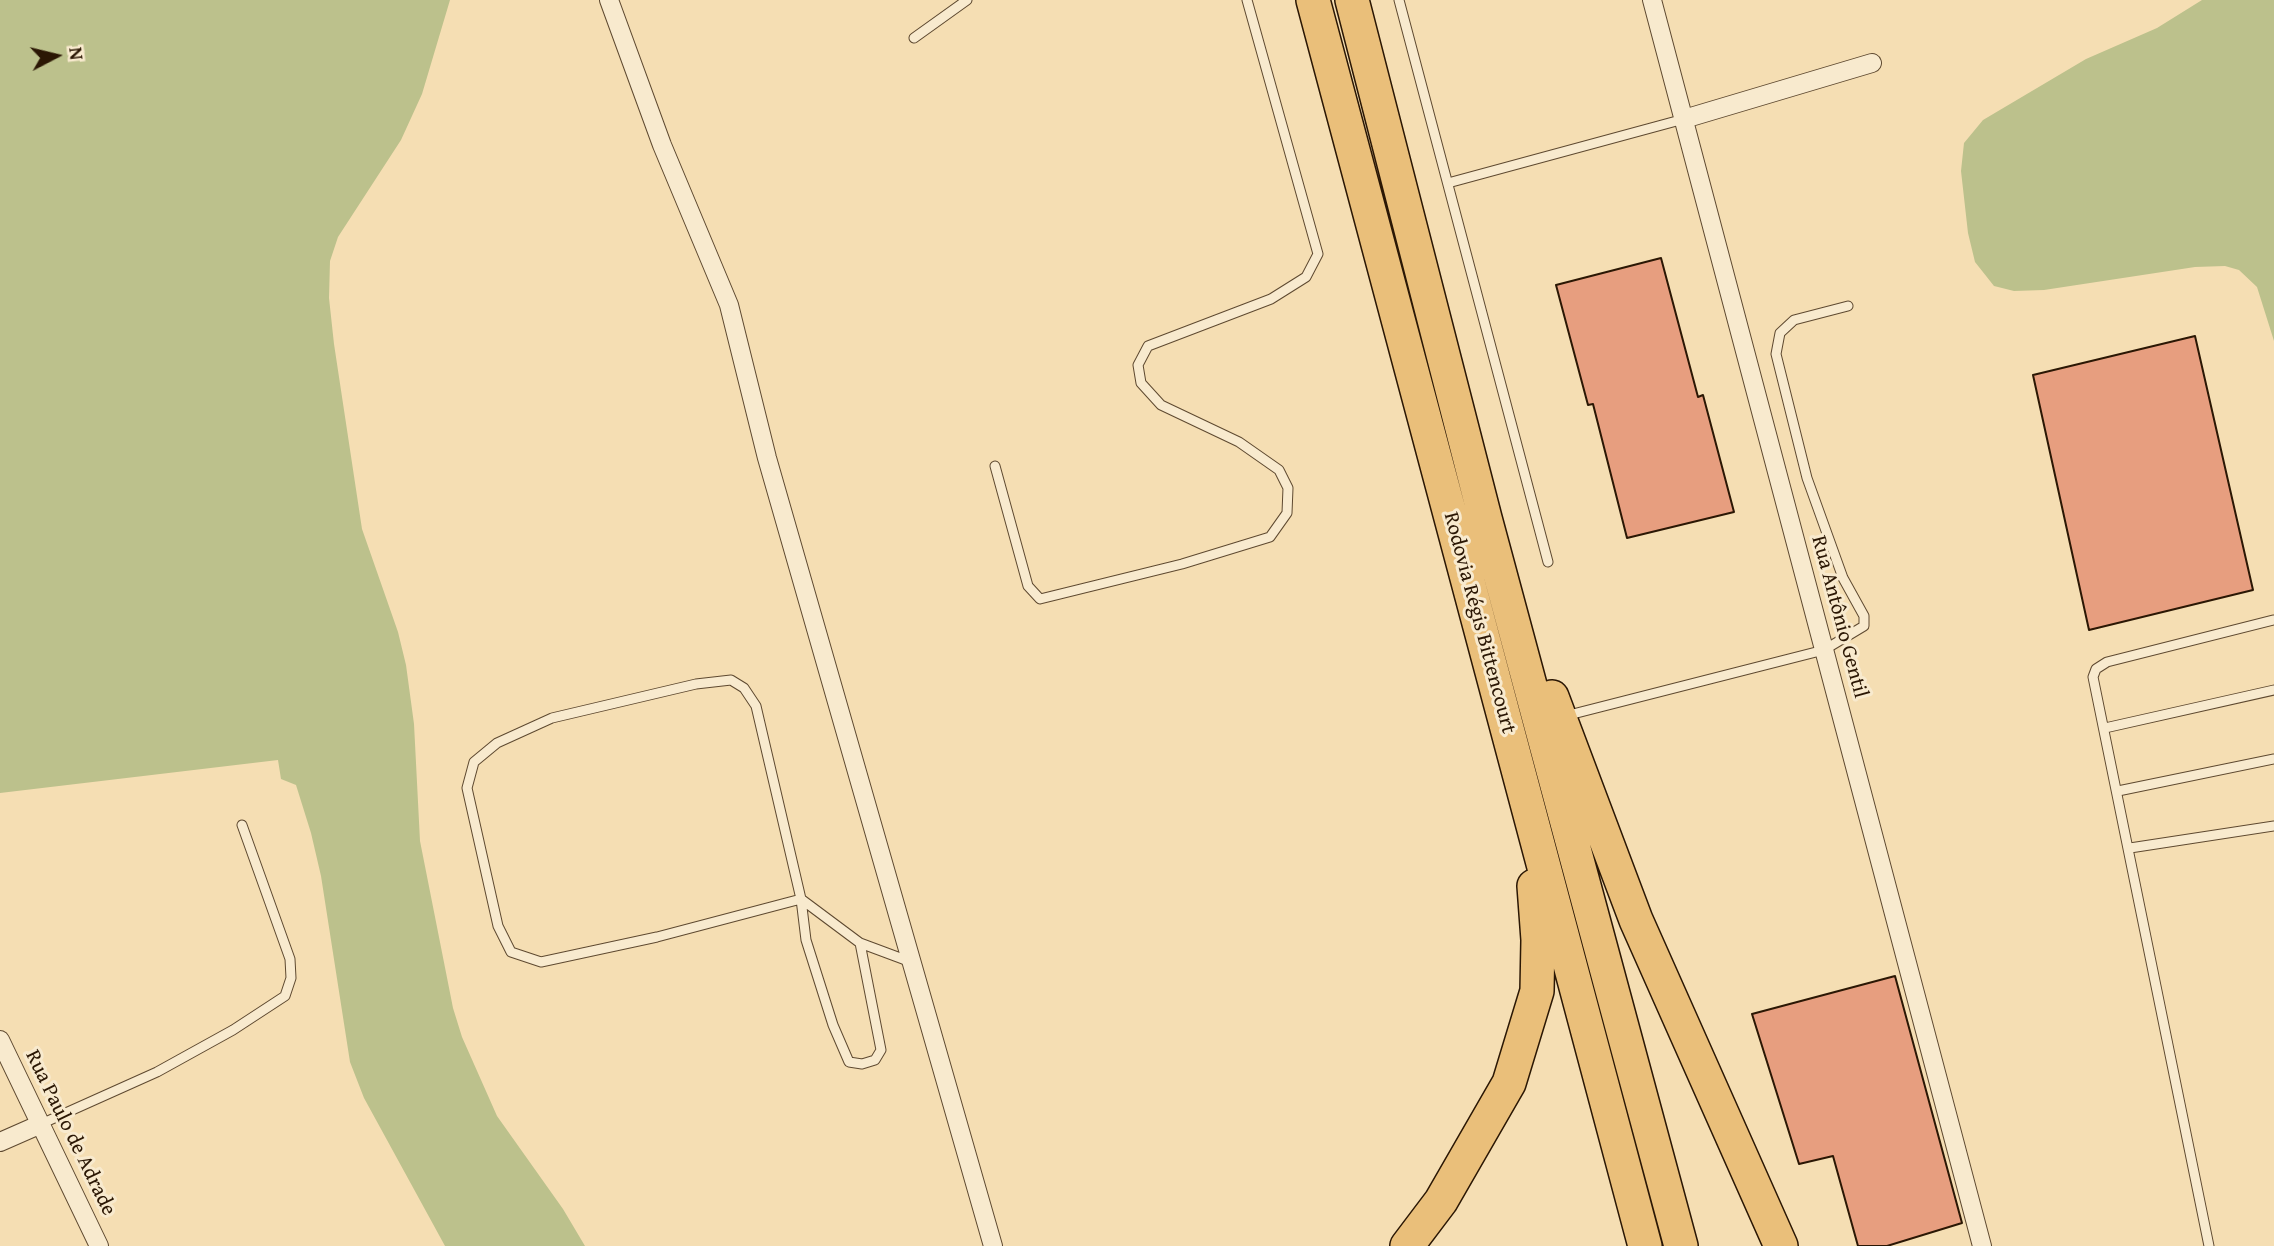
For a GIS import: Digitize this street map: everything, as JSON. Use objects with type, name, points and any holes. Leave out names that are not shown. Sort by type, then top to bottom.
[{"type":"highway","name":"Rodovia Régis Bittencourt","points":[[1313,0],[1645,1246]]},
{"type":"highway","name":"Rodovia Régis Bittencourt","points":[[1352,0],[1485,518],[1682,1246]]},
{"type":"highway","points":[[1485,518],[1636,920],[1781,1246]]},
{"type":"highway","points":[[1407,1246],[1441,1200],[1509,1083],[1536,991],[1536,895],[1496,681]]},
{"type":"street","points":[[609,0],[662,145],[729,305],[767,458],[993,1246]]},
{"type":"street","name":"Rua Antônio Gentil","points":[[1652,0],[1982,1246]]},
{"type":"street","points":[[1684,119],[1872,63]]},
{"type":"street","name":"Rua Paulo de Adrade","points":[[0,1040],[99,1246]]},
{"type":"street","points":[[0,1142],[41,1124]]},
{"type":"lane","points":[[914,38],[967,0]]},
{"type":"lane","points":[[995,466],[1028,586],[1040,599],[1182,564],[1270,537],[1287,513],[1289,488],[1279,470],[1239,442],[1161,405],[1141,383],[1138,365],[1149,346],[1270,299],[1306,277],[1318,254],[1247,0]]},
{"type":"lane","points":[[1399,0],[1548,562]]},
{"type":"lane","points":[[1448,183],[1684,119]]},
{"type":"lane","points":[[1560,717],[1824,650],[1864,626],[1864,616],[1843,578],[1807,478],[1776,354],[1780,333],[1794,320],[1848,306]]},
{"type":"lane","points":[[2209,1246],[2093,677],[2096,668],[2107,662],[2273,620]]},
{"type":"lane","points":[[802,899],[657,937],[541,962],[511,952],[498,926],[467,788],[474,762],[497,743],[552,718],[696,684],[731,680],[744,688],[756,706],[802,899],[806,940],[833,1025],[849,1062],[862,1064],[875,1060],[881,1050],[860,943]]},
{"type":"lane","points":[[2105,728],[2274,690]]},
{"type":"lane","points":[[2118,791],[2274,759]]},
{"type":"lane","points":[[41,1124],[157,1072],[233,1030],[285,996],[292,978],[290,959],[242,825]]},
{"type":"lane","points":[[2130,848],[2274,826]]},
{"type":"lane","points":[[802,899],[860,943],[911,962]]},
{"type":"green space","points":[[0,0],[450,0],[422,94],[401,140],[338,237],[330,261],[329,298],[362,529],[398,632],[406,665],[414,724],[420,841],[453,1008],[462,1037],[497,1116],[563,1209],[585,1246],[445,1246],[364,1098],[350,1062],[321,876],[311,833],[296,785],[281,779],[278,760],[0,793]]},
{"type":"green space","points":[[2202,0],[2274,0],[2274,341],[2257,287],[2239,270],[2225,266],[2195,267],[2044,290],[2014,291],[1994,286],[1975,262],[1968,233],[1961,171],[1964,143],[1983,120],[2086,59],[2157,28]]},
{"type":"building","points":[[1661,258],[1698,397],[1703,395],[1734,512],[1627,538],[1593,404],[1588,405],[1556,285]]},
{"type":"building","points":[[2195,336],[2253,590],[2089,630],[2033,375]]},
{"type":"building","points":[[1895,976],[1962,1223],[1887,1246],[1858,1246],[1833,1156],[1799,1164],[1752,1014]]}]
